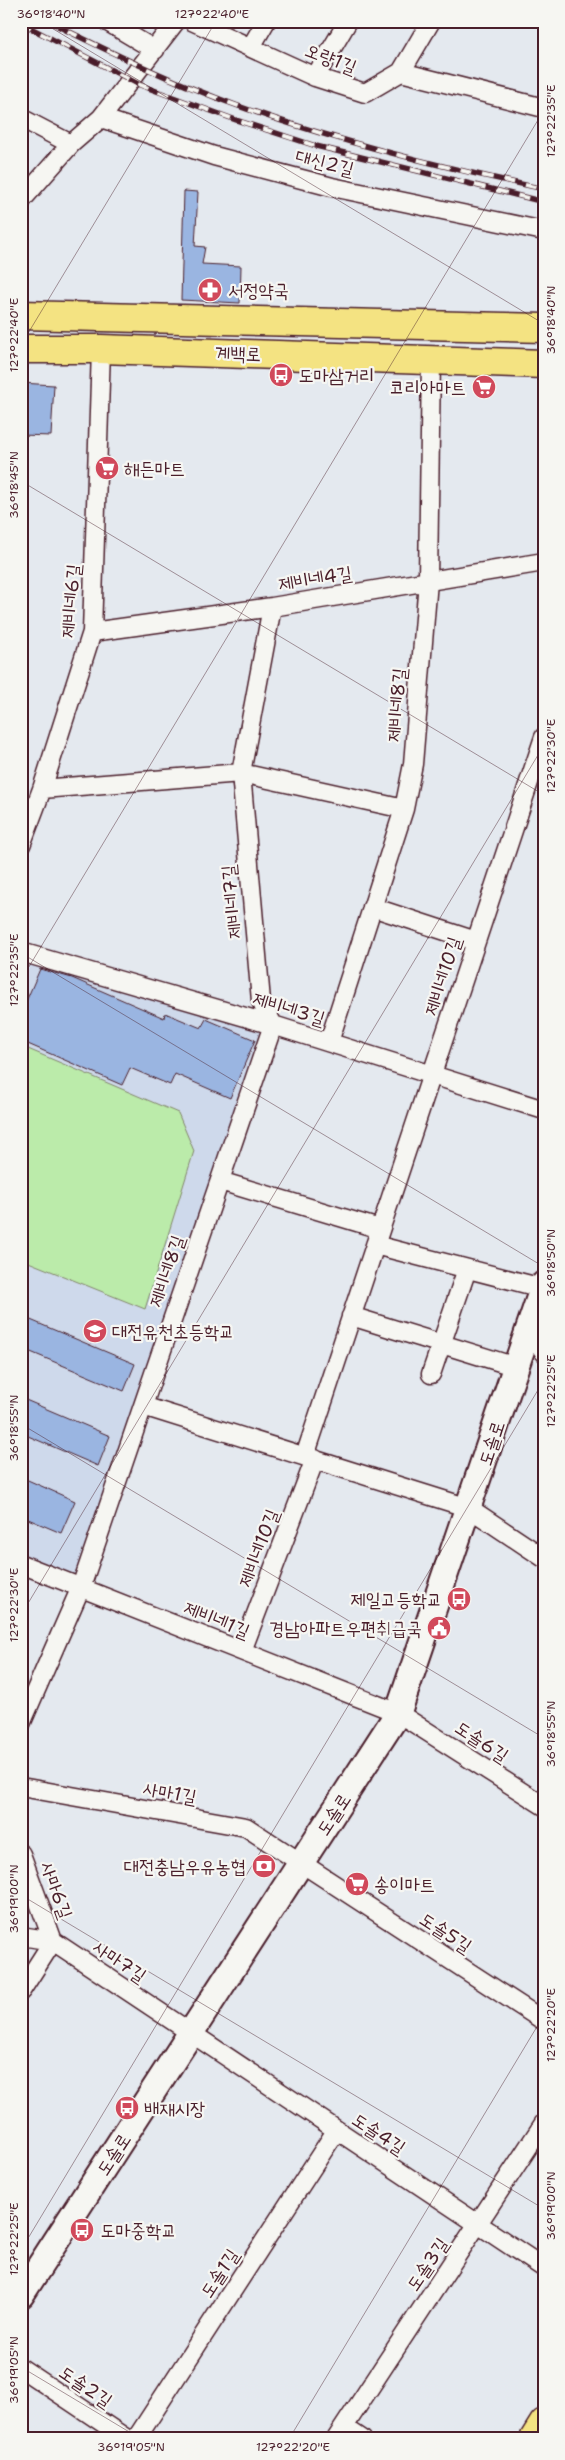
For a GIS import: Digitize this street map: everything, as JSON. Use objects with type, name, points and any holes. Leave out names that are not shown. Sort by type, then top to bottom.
[{"type":"main road","name":"계백로","points":[[21,315],[544,328]]},
{"type":"main road","name":"계백로","points":[[21,350],[101,349],[544,364]]},
{"type":"main road","points":[[534,2439],[544,2423]]},
{"type":"street","points":[[106,21],[155,50]]},
{"type":"street","points":[[21,201],[71,144],[102,118],[176,21]]},
{"type":"street","name":"오량1길","points":[[192,21],[315,77],[365,93],[401,72]]},
{"type":"street","points":[[251,47],[266,21]]},
{"type":"street","points":[[315,77],[348,21]]},
{"type":"street","points":[[431,21],[401,72],[544,108]]},
{"type":"street","points":[[21,118],[71,144]]},
{"type":"street","name":"대신2길","points":[[102,118],[214,156],[332,187],[544,231]]},
{"type":"street","name":"제비네6길","points":[[21,845],[42,789],[92,632],[101,349]]},
{"type":"street","name":"제비네8길","points":[[330,1042],[404,809],[413,764],[428,581],[431,359]]},
{"type":"street","name":"제비네4길","points":[[92,632],[272,607],[544,562]]},
{"type":"street","name":"제비네7길","points":[[272,607],[241,773],[261,1002],[273,1025]]},
{"type":"street","name":"제비네10길","points":[[242,1651],[310,1458],[351,1316],[544,737]]},
{"type":"street","points":[[42,789],[241,773],[404,809]]},
{"type":"street","points":[[372,907],[476,941]]},
{"type":"street","name":"제비네3길","points":[[21,952],[330,1042],[544,1110]]},
{"type":"street","name":"제비네8길","points":[[81,1588],[273,1025]]},
{"type":"street","points":[[220,1181],[467,1269],[543,1286]]},
{"type":"street","points":[[431,1374],[467,1269]]},
{"type":"street","name":"도솔로","points":[[21,2295],[398,1713],[543,1286]]},
{"type":"street","points":[[351,1316],[516,1367]]},
{"type":"street","points":[[529,1327],[544,1352]]},
{"type":"street","points":[[143,1406],[469,1508],[544,1558]]},
{"type":"street","name":"제비네1길","points":[[21,1564],[398,1713]]},
{"type":"street","points":[[21,1724],[81,1588]]},
{"type":"street","name":"도솔6길","points":[[398,1713],[544,1806]]},
{"type":"street","name":"사마1길","points":[[21,1787],[246,1827],[301,1863]]},
{"type":"street","name":"사마6길","points":[[21,1854],[53,1942],[21,1991]]},
{"type":"street","name":"도솔5길","points":[[301,1863],[544,2021]]},
{"type":"street","name":"사마7길","points":[[21,1936],[53,1942],[191,2033]]},
{"type":"street","name":"도솔4길","points":[[191,2033],[544,2268]]},
{"type":"street","name":"도솔3길","points":[[362,2439],[340,2433],[544,2123]]},
{"type":"street","name":"도솔1길","points":[[136,2439],[336,2131]]},
{"type":"street","name":"도솔2길","points":[[21,2368],[127,2439]]},
{"type":"shaded area","name":"대전유천초등학교","points":[[21,957],[271,1032],[81,1587],[21,1564]]},
{"type":"green space","points":[[21,1046],[178,1113],[194,1151],[145,1309],[21,1259]]},
{"type":"building","points":[[184,191],[198,192],[195,246],[205,247],[202,264],[241,266],[240,303],[181,300]]},
{"type":"building","points":[[21,383],[54,385],[51,436],[21,435]]},
{"type":"building","points":[[40,969],[72,978],[164,1018],[165,1013],[201,1028],[206,1019],[255,1040],[230,1098],[175,1074],[170,1085],[130,1068],[122,1085],[21,1041],[21,1013]]},
{"type":"building","points":[[21,1316],[135,1364],[124,1391],[21,1348]]},
{"type":"building","points":[[21,1398],[110,1436],[98,1466],[21,1433]]},
{"type":"building","points":[[21,1477],[75,1501],[61,1533],[21,1516]]},
{"type":"railway","points":[[48,21],[167,78],[278,120],[391,153],[544,189]]},
{"type":"railway","points":[[21,23],[140,85],[236,120],[316,146],[544,202]]},
{"type":"place","name":"서정약국","points":[[210,290]]},
{"type":"place","name":"도마삼거리","points":[[281,375]]},
{"type":"place","name":"코리아마트","points":[[484,387]]},
{"type":"place","name":"해든마트","points":[[107,468]]},
{"type":"place","name":"대전유천초등학교","points":[[95,1331]]},
{"type":"place","name":"제일고등학교","points":[[459,1599]]},
{"type":"place","name":"경남아파트우편취급국","points":[[439,1628]]},
{"type":"place","name":"대전충남우유농협","points":[[264,1866]]},
{"type":"place","name":"송이마트","points":[[357,1884]]},
{"type":"place","name":"배재시장","points":[[127,2108]]},
{"type":"place","name":"도마중학교","points":[[82,2230]]}]
